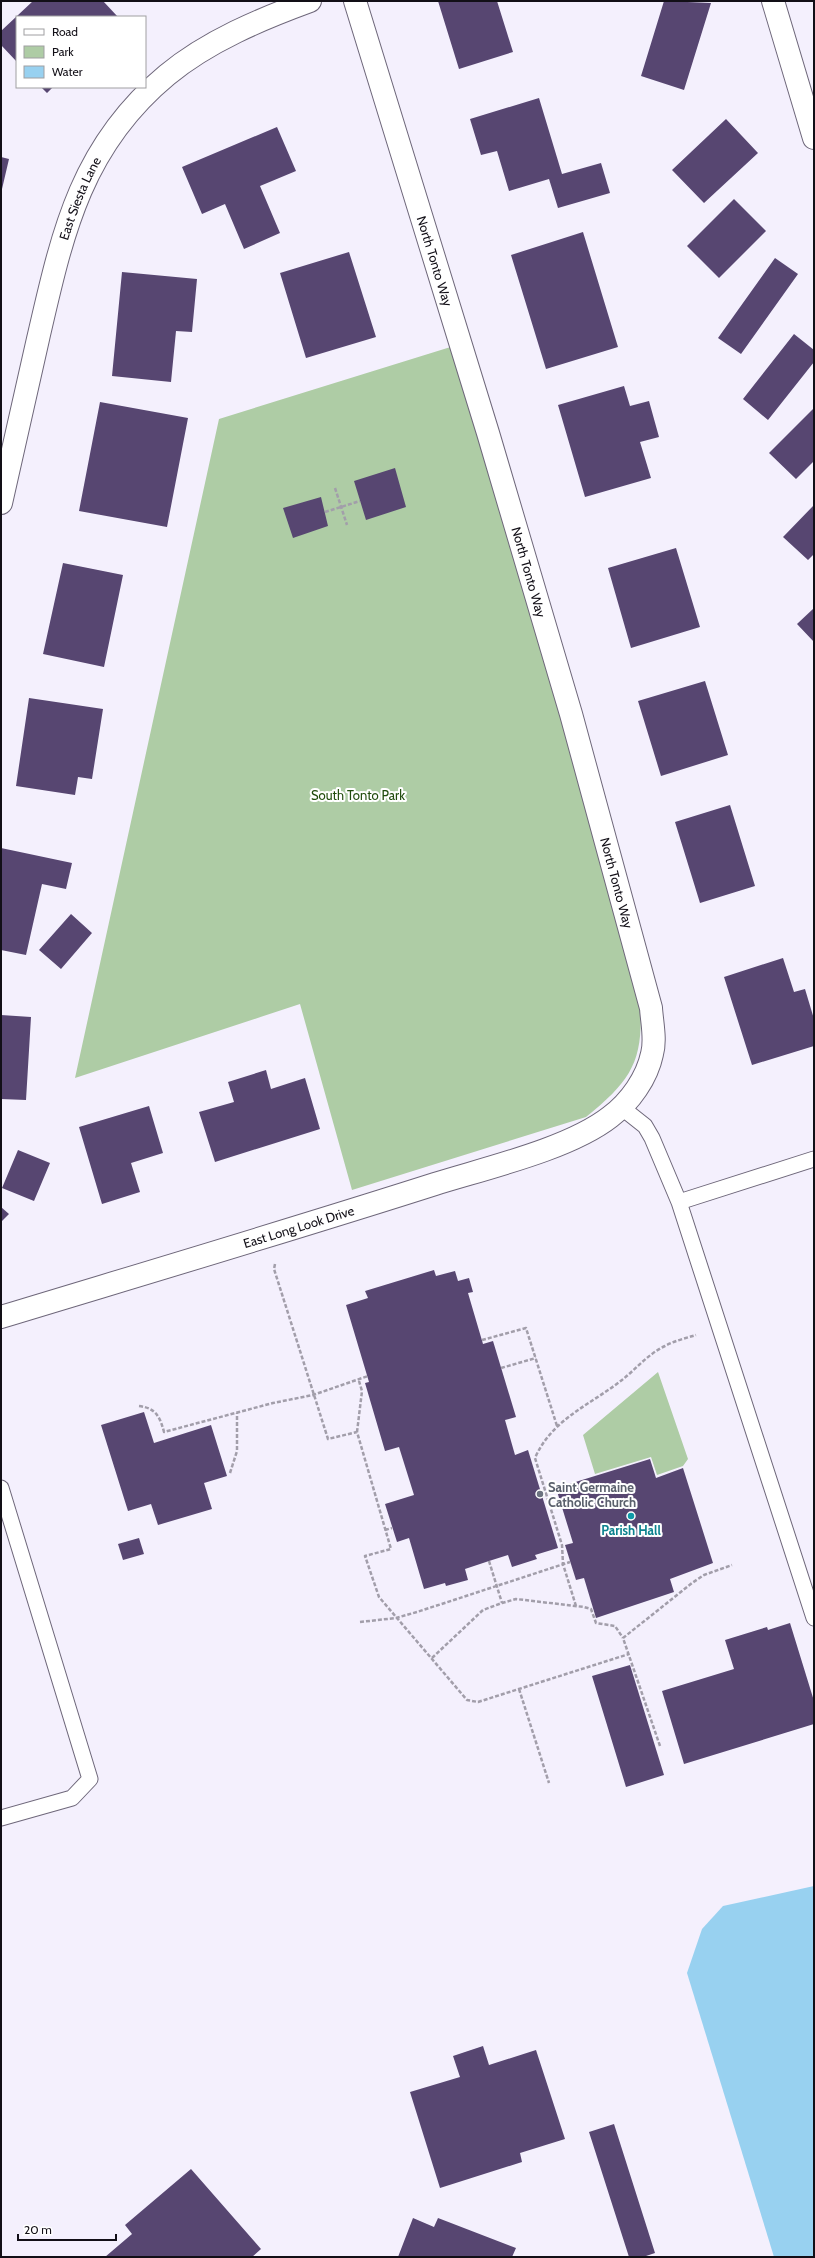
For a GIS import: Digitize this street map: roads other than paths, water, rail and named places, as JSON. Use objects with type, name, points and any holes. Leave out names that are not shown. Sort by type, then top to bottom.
[{"type":"street","name":"East Siesta Lane","points":[[1,503],[58,250],[86,176],[108,138],[130,110],[167,75],[197,54],[273,14],[310,1]]},
{"type":"street","name":"North Tonto Way","points":[[356,1],[486,427],[566,699],[651,1008],[653,1053],[646,1072],[635,1091],[621,1107],[594,1128]]},
{"type":"street","points":[[773,1],[814,138]]},
{"type":"street","name":"East Long Look Drive","points":[[1,1317],[522,1156],[570,1140],[594,1128]]},
{"type":"lane","points":[[621,1107],[645,1126],[652,1138],[678,1202],[814,1618]]},
{"type":"lane","points":[[678,1202],[814,1159]]},
{"type":"lane","points":[[1,1488],[90,1779],[72,1798],[1,1818]]},
{"type":"water","points":[[814,1886],[814,2257],[774,2257],[687,1973],[702,1929],[723,1906]]},
{"type":"place","name":"Saint Germaine Catholic Church","points":[[540,1494]]},
{"type":"place","name":"Parish Hall","points":[[631,1516]]},
{"type":"park label","name":"South Tonto Park","points":[[358,795]]}]
